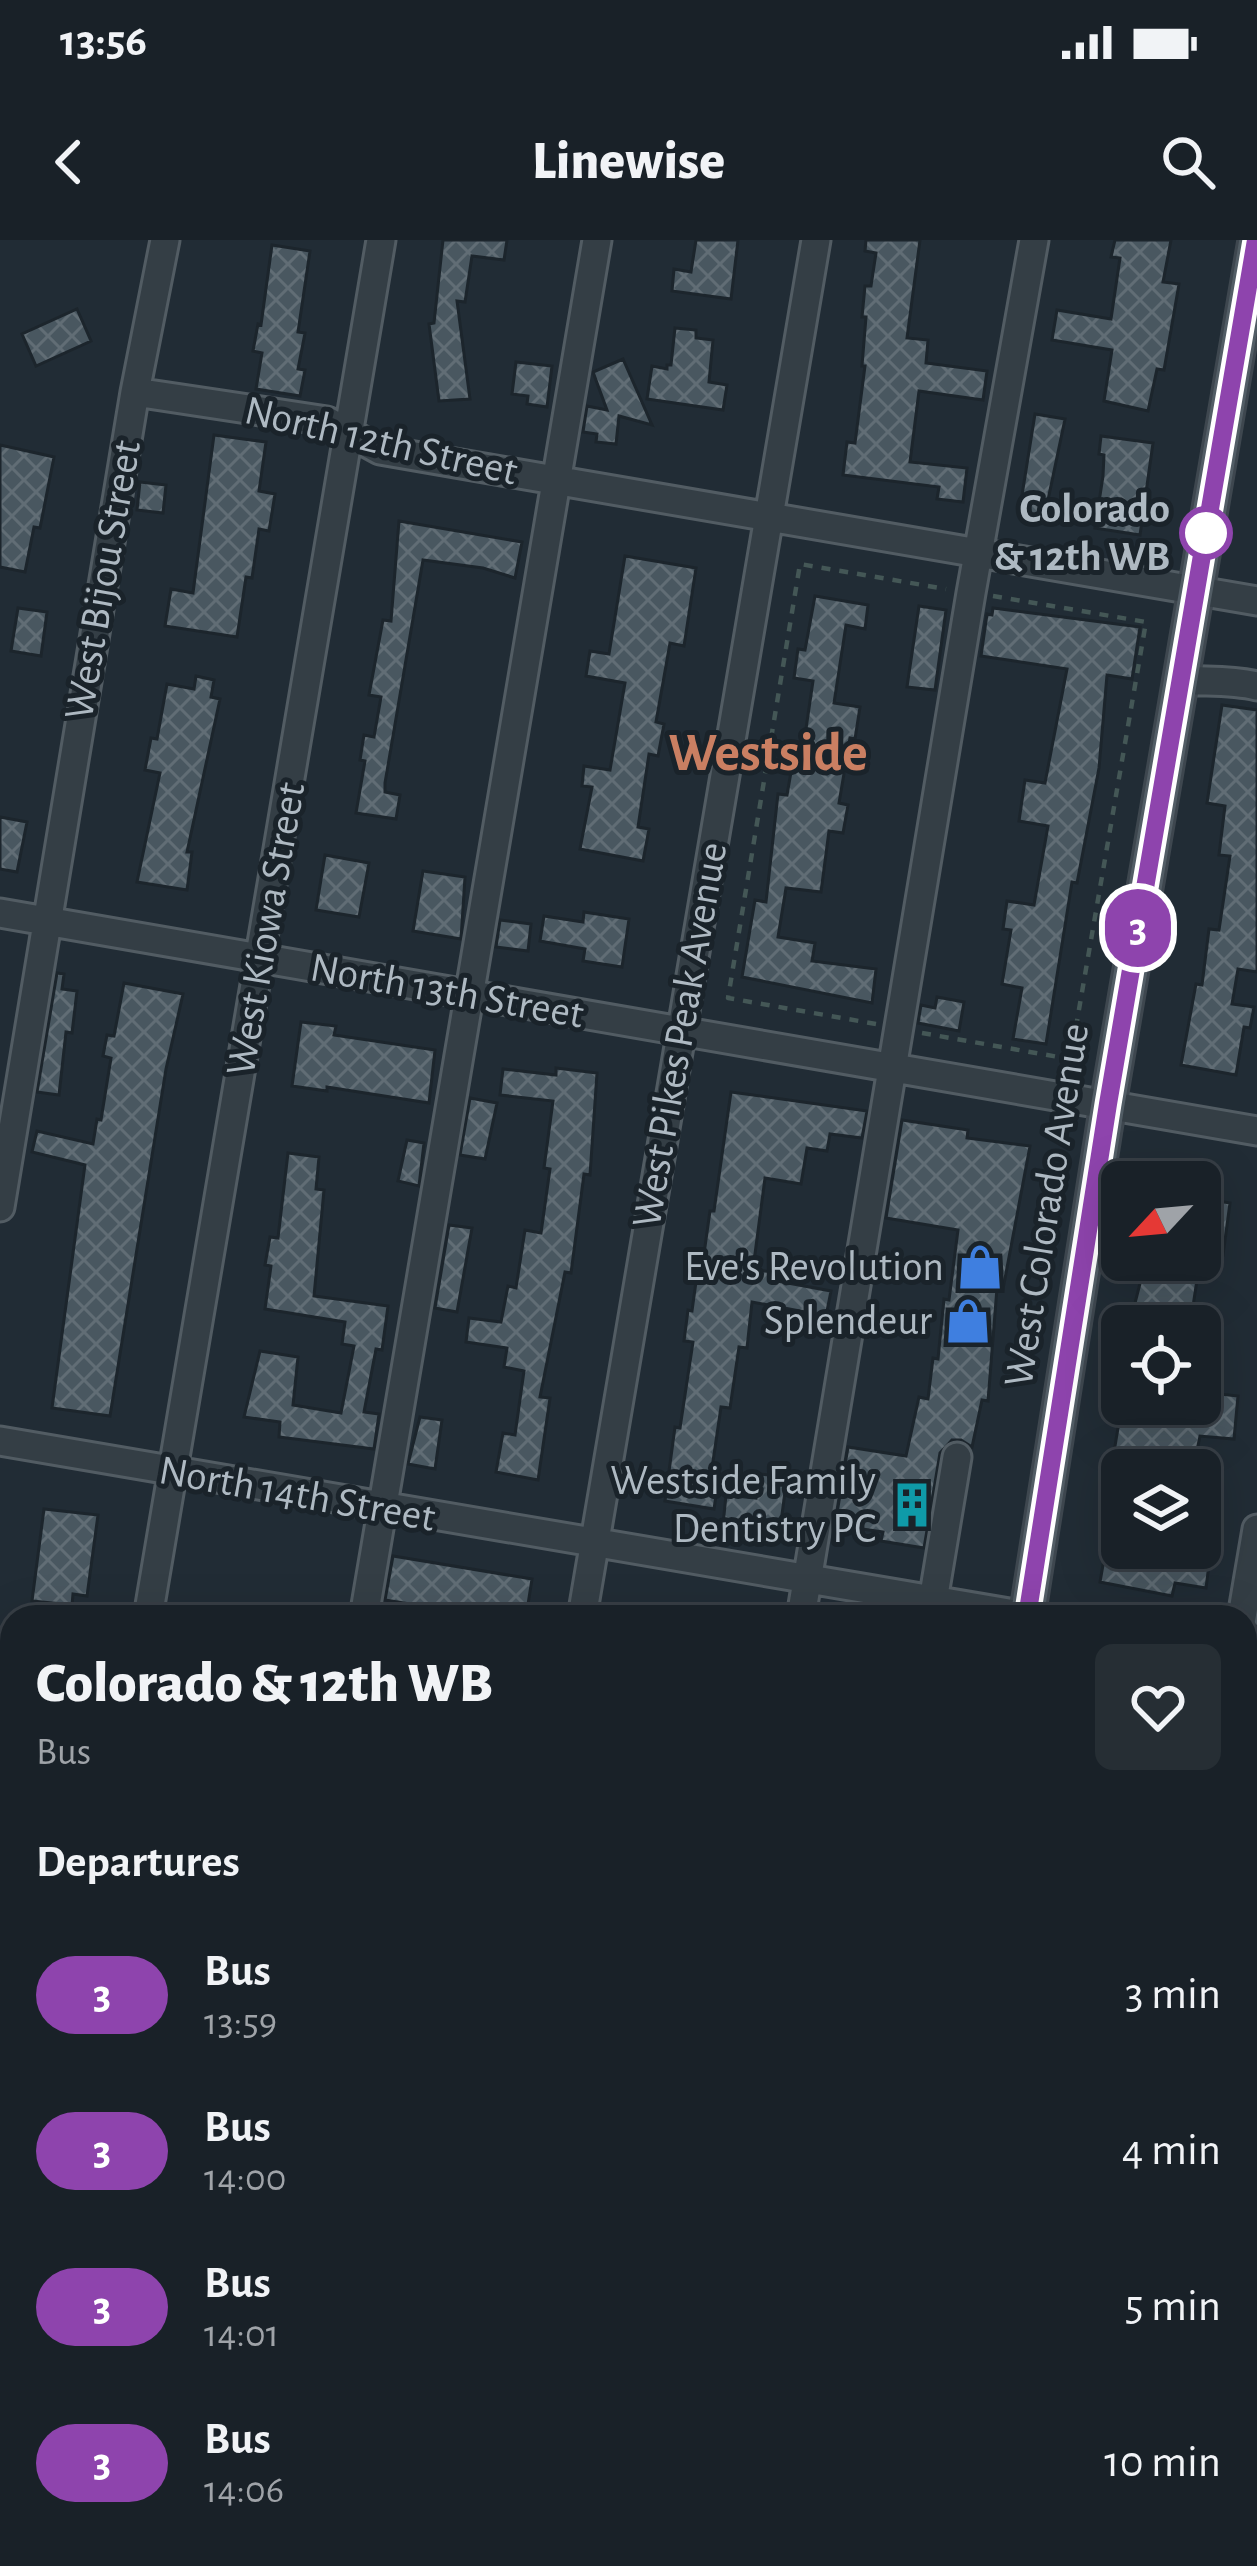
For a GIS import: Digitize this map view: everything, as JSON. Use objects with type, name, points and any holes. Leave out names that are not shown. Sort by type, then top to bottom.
[{"type":"main road","name":"West Colorado Avenue","points":[[1030,1605],[1108,1104],[1256,240]]},
{"type":"street","name":"West Bijou Street","points":[[0,1207],[135,392],[165,240]]},
{"type":"street","name":"West Kiowa Street","points":[[150,1605],[381,240]]},
{"type":"street","points":[[366,1605],[597,240]]},
{"type":"street","name":"West Pikes Peak Avenue","points":[[584,1605],[816,240]]},
{"type":"street","points":[[803,1605],[1034,240]]},
{"type":"street","name":"North 12th Street","points":[[135,392],[327,421],[374,449],[1257,601]]},
{"type":"street","points":[[1181,680],[1232,680],[1257,686]]},
{"type":"street","name":"North 13th Street","points":[[0,914],[1257,1131]]},
{"type":"street","name":"North 14th Street","points":[[0,1441],[957,1605]]},
{"type":"street","points":[[933,1601],[957,1456]]},
{"type":"street","points":[[1244,1605],[1257,1529]]},
{"type":"building","points":[[443,240],[507,240],[504,260],[472,256],[465,302],[457,301],[470,399],[439,401],[429,324],[434,323]]},
{"type":"building","points":[[696,240],[738,240],[731,299],[672,291],[674,269],[691,272]]},
{"type":"building","points":[[866,240],[920,240],[907,338],[928,340],[926,363],[987,371],[983,400],[919,391],[910,462],[967,468],[963,502],[937,499],[939,487],[843,475],[847,442],[855,443],[865,366],[865,286],[871,286],[876,253],[865,251]]},
{"type":"building","points":[[1115,240],[1171,240],[1163,282],[1179,284],[1164,370],[1157,369],[1148,411],[1104,401],[1112,350],[1052,340],[1057,310],[1111,319],[1120,258],[1111,257]]},
{"type":"building","points":[[272,245],[310,251],[298,332],[305,333],[298,369],[305,370],[300,396],[256,389],[262,353],[253,351]]},
{"type":"building","points":[[77,309],[91,341],[36,366],[22,334]]},
{"type":"building","points":[[675,328],[696,330],[696,338],[713,340],[709,382],[727,385],[723,410],[647,399],[652,366],[667,369],[671,365]]},
{"type":"building","points":[[623,359],[652,425],[619,416],[616,444],[596,442],[597,434],[583,432],[587,406],[607,410],[593,372]]},
{"type":"building","points":[[516,362],[552,366],[547,407],[527,404],[528,396],[512,394]]},
{"type":"building","points":[[1035,414],[1065,419],[1044,519],[1019,514]]},
{"type":"building","points":[[214,435],[266,442],[259,491],[275,494],[269,531],[259,529],[252,578],[246,577],[237,637],[165,626],[171,589],[193,593]]},
{"type":"building","points":[[1101,436],[1153,443],[1140,535],[1095,528],[1103,476]]},
{"type":"building","points":[[0,445],[54,457],[40,528],[34,527],[25,572],[0,567]]},
{"type":"building","points":[[140,482],[166,485],[163,513],[137,510]]},
{"type":"building","points":[[399,521],[522,542],[515,578],[483,568],[423,560],[385,783],[385,792],[400,795],[396,819],[356,813],[365,761],[360,760],[364,735],[374,737],[381,697],[369,695],[383,620],[391,621]]},
{"type":"building","points":[[625,556],[696,568],[684,646],[670,643],[656,722],[664,724],[658,756],[649,754],[638,827],[649,829],[643,861],[580,849],[592,787],[582,786],[584,766],[610,770],[625,683],[586,676],[590,651],[609,654]]},
{"type":"building","points":[[815,596],[868,605],[865,629],[846,625],[834,703],[860,707],[839,803],[848,805],[843,833],[829,831],[821,892],[786,888],[778,937],[815,943],[812,961],[876,969],[872,1003],[742,977],[755,900],[766,902],[778,794],[787,795],[794,755],[802,756],[813,681],[794,678],[798,649],[805,650]]},
{"type":"building","points":[[919,606],[946,610],[935,690],[907,687]]},
{"type":"building","points":[[18,608],[47,612],[41,656],[11,651]]},
{"type":"building","points":[[993,608],[1140,627],[1132,679],[1107,675],[1099,768],[1077,883],[1072,882],[1046,1044],[1013,1039],[1022,988],[1002,984],[1011,930],[1003,929],[1007,901],[1034,905],[1048,826],[1019,821],[1025,780],[1045,783],[1067,669],[981,656],[987,614],[992,615]]},
{"type":"building","points":[[196,676],[214,680],[211,697],[220,699],[187,852],[192,852],[187,890],[137,882],[160,773],[145,770],[151,738],[157,739],[167,684],[194,689]]},
{"type":"building","points":[[1222,705],[1257,710],[1257,972],[1238,969],[1232,1004],[1254,1007],[1250,1028],[1244,1027],[1236,1075],[1181,1065],[1196,984],[1202,985],[1209,929],[1219,930],[1230,856],[1219,855],[1225,806],[1207,803]]},
{"type":"building","points":[[0,817],[27,822],[17,872],[0,869]]},
{"type":"building","points":[[325,855],[369,863],[359,917],[316,910]]},
{"type":"building","points":[[423,871],[465,877],[461,939],[413,931]]},
{"type":"building","points":[[584,912],[629,919],[622,967],[583,961],[585,949],[540,941],[544,916],[583,922]]},
{"type":"building","points":[[500,920],[531,924],[528,951],[496,947]]},
{"type":"building","points":[[57,973],[64,974],[62,989],[77,991],[72,1033],[66,1032],[59,1095],[37,1092]]},
{"type":"building","points":[[124,983],[183,994],[166,1069],[110,1416],[52,1408],[85,1165],[32,1152],[37,1131],[93,1144],[111,1058],[103,1056],[107,1035],[114,1036]]},
{"type":"building","points":[[937,997],[964,1002],[959,1031],[918,1023],[921,1005],[935,1008]]},
{"type":"building","points":[[301,1022],[336,1026],[334,1035],[435,1050],[429,1103],[292,1086]]},
{"type":"building","points":[[556,1068],[597,1073],[590,1175],[584,1174],[571,1273],[565,1272],[540,1397],[550,1398],[538,1480],[496,1472],[503,1433],[515,1435],[524,1371],[504,1367],[507,1348],[466,1342],[469,1318],[501,1322],[508,1286],[516,1288],[525,1230],[541,1233],[550,1169],[544,1168],[553,1101],[500,1095],[503,1069],[556,1075]]},
{"type":"building","points":[[731,1092],[867,1111],[862,1138],[830,1134],[827,1151],[807,1148],[801,1184],[765,1178],[753,1269],[778,1273],[777,1281],[831,1291],[826,1316],[752,1302],[747,1348],[739,1347],[730,1408],[721,1407],[711,1475],[719,1476],[714,1509],[665,1501],[693,1342],[684,1341],[688,1310],[692,1311],[699,1260],[703,1261],[710,1211],[714,1211]]},
{"type":"building","points":[[470,1098],[497,1103],[485,1159],[460,1155]]},
{"type":"building","points":[[902,1120],[968,1130],[967,1138],[1030,1146],[1003,1289],[997,1288],[988,1401],[982,1400],[972,1447],[952,1440],[940,1453],[924,1548],[881,1541],[883,1532],[835,1525],[848,1447],[906,1456],[919,1397],[928,1399],[944,1299],[949,1300],[958,1230],[886,1218]]},
{"type":"building","points":[[407,1140],[424,1143],[419,1186],[398,1181]]},
{"type":"building","points":[[288,1153],[319,1157],[316,1189],[324,1190],[314,1296],[388,1306],[382,1350],[376,1349],[364,1412],[379,1414],[374,1449],[279,1437],[280,1422],[244,1417],[260,1351],[298,1357],[293,1405],[341,1413],[354,1346],[342,1344],[345,1322],[265,1309],[271,1266],[265,1265],[270,1237],[278,1238]]},
{"type":"building","points":[[1221,1202],[1230,1203],[1221,1255]]},
{"type":"building","points":[[449,1225],[472,1228],[457,1312],[435,1308]]},
{"type":"building","points":[[1141,1281],[1197,1281],[1193,1305],[1135,1305]]},
{"type":"building","points":[[1221,1394],[1238,1396],[1234,1439],[1200,1436],[1197,1449],[1114,1449],[1118,1425],[1221,1425]]},
{"type":"building","points":[[420,1417],[442,1420],[435,1469],[408,1464]]},
{"type":"building","points":[[759,1474],[787,1477],[781,1522],[749,1517],[748,1528],[723,1525],[726,1495],[756,1498]]},
{"type":"building","points":[[44,1509],[98,1515],[87,1596],[73,1594],[72,1605],[32,1601]]},
{"type":"building","points":[[393,1556],[532,1579],[528,1605],[416,1605],[385,1600]]},
{"type":"building","points":[[1102,1569],[1208,1569],[1206,1588],[1175,1583],[1172,1596],[1100,1582]]},
{"type":"bus line","name":"3","points":[[1029,1605],[1108,1104],[1256,240]]},
{"type":"place","name":"Colorado & 12th WB","points":[[1206,533]]},
{"type":"place","name":"Eve's Revolution","points":[[980,1267]]},
{"type":"place","name":"Splendeur","points":[[968,1321]]},
{"type":"place","name":"Westside Family Dentistry PC","points":[[912,1505]]},
{"type":"district","name":"Westside","points":[[768,754]]}]
